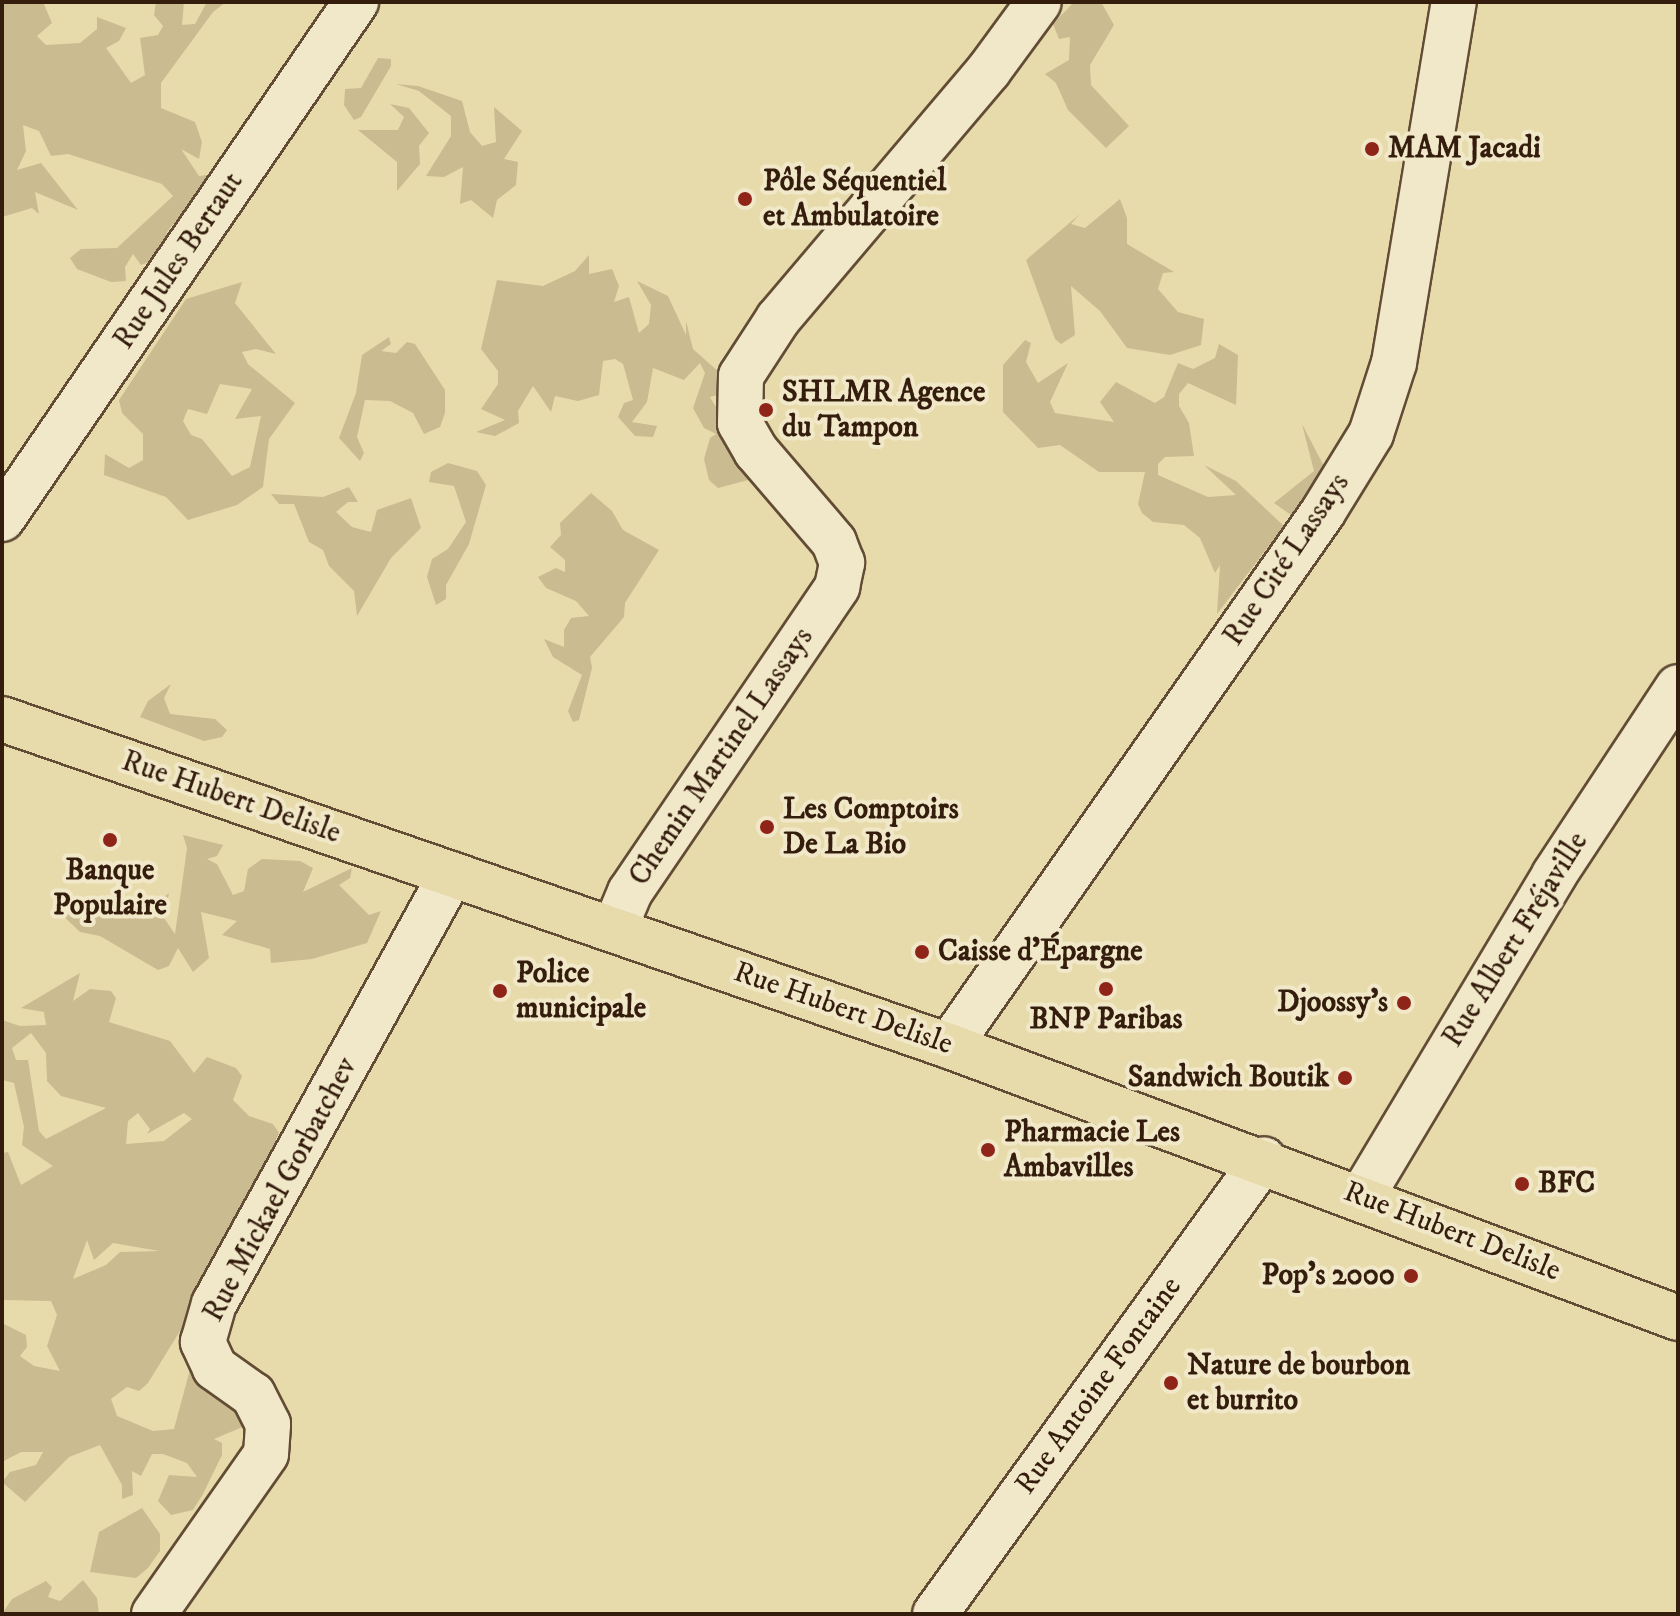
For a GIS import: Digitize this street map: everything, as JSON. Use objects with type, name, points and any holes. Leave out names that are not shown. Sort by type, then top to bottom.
[{"type":"main road","name":"Rue Hubert Delisle","points":[[2,719],[949,1046],[1264,1159],[1678,1318]]},
{"type":"street","name":"Rue Jules Bertaut","points":[[2,519],[356,2]]},
{"type":"street","name":"Chemin Martinel Lassays","points":[[614,930],[630,892],[837,587],[842,563],[834,542],[756,451],[740,423],[741,376],[778,319],[989,70],[1039,2]]},
{"type":"street","name":"Rue Cité Lassays","points":[[949,1046],[1323,512],[1371,434],[1394,363],[1454,2]]},
{"type":"street","name":"Rue Albert Fréjaville","points":[[1361,1198],[1554,875],[1678,687]]},
{"type":"street","name":"Rue Mickael Gorbatchev","points":[[154,1614],[266,1454],[268,1424],[253,1395],[215,1368],[203,1342],[214,1304],[451,874]]},
{"type":"street","name":"Rue Antoine Fontaine","points":[[935,1614],[1264,1159]]},
{"type":"shaded area","points":[[2,2],[43,2],[52,23],[37,36],[46,45],[80,43],[97,29],[97,17],[126,28],[119,41],[106,48],[131,83],[145,75],[140,38],[158,35],[163,26],[154,15],[156,2],[184,2],[182,25],[195,24],[207,2],[226,2],[213,12],[161,83],[161,108],[195,122],[202,142],[199,159],[181,149],[199,176],[214,174],[166,233],[177,240],[157,259],[141,265],[133,254],[125,267],[126,281],[111,282],[77,269],[70,258],[81,249],[117,248],[173,196],[162,184],[68,154],[51,156],[39,131],[23,125],[26,151],[17,170],[41,163],[78,210],[35,192],[39,214],[32,208],[2,217]]},
{"type":"shaded area","points":[[1074,2],[1101,2],[1114,25],[1090,65],[1091,85],[1129,126],[1106,148],[1068,110],[1056,83],[1045,74],[1069,60],[1070,37],[1059,39],[1053,24]]},
{"type":"shaded area","points":[[378,58],[391,59],[391,66],[361,117],[354,120],[344,105],[345,89],[361,88]]},
{"type":"shaded area","points":[[396,84],[418,86],[462,101],[470,132],[482,146],[496,142],[494,107],[522,131],[504,159],[518,162],[516,185],[497,200],[493,218],[471,200],[460,204],[463,167],[444,177],[426,176],[451,136],[451,116],[419,91]]},
{"type":"shaded area","points":[[390,104],[409,108],[429,133],[419,146],[420,164],[397,191],[397,162],[358,130],[398,130],[404,117]]},
{"type":"shaded area","points":[[1120,199],[1127,218],[1127,244],[1174,272],[1163,273],[1158,289],[1178,312],[1204,319],[1201,345],[1170,355],[1127,348],[1100,311],[1071,286],[1075,335],[1061,344],[1055,339],[1026,260],[1080,214],[1071,224],[1085,228]]},
{"type":"shaded area","points":[[589,255],[589,274],[612,269],[619,286],[614,302],[629,297],[639,333],[649,324],[651,305],[637,281],[668,296],[686,335],[686,321],[693,349],[738,389],[710,397],[762,485],[748,480],[718,488],[709,480],[704,459],[710,438],[716,434],[704,428],[693,408],[705,373],[700,363],[684,380],[653,368],[647,402],[632,422],[657,426],[653,437],[635,436],[618,417],[624,403],[633,400],[623,364],[615,359],[603,361],[599,395],[578,401],[555,396],[551,412],[533,386],[518,411],[519,423],[495,436],[476,432],[505,420],[481,409],[498,384],[498,371],[481,349],[497,280],[543,286],[575,271]]},
{"type":"shaded area","points":[[242,282],[235,303],[276,354],[256,349],[242,352],[248,364],[295,403],[269,439],[263,487],[237,505],[188,520],[166,497],[104,475],[105,454],[129,468],[143,460],[143,434],[122,413],[119,400],[186,299]],"holes":[[[220,384],[252,389],[235,419],[261,416],[250,467],[232,476],[202,439],[191,435],[183,421],[188,409],[207,414]]]},
{"type":"shaded area","points":[[389,337],[391,344],[381,351],[396,353],[407,342],[415,344],[445,390],[445,413],[440,427],[424,434],[413,413],[390,401],[365,400],[357,437],[364,453],[360,461],[339,438],[356,393],[362,355]]},
{"type":"shaded area","points":[[1025,340],[1031,343],[1026,362],[1038,383],[1068,363],[1050,402],[1055,413],[1114,422],[1100,402],[1116,382],[1155,403],[1164,397],[1178,363],[1193,369],[1215,358],[1219,344],[1238,355],[1236,405],[1188,383],[1179,394],[1179,406],[1189,423],[1194,456],[1165,457],[1158,464],[1158,475],[1208,497],[1236,495],[1204,465],[1236,481],[1284,526],[1217,614],[1220,565],[1215,573],[1200,538],[1184,525],[1153,522],[1142,513],[1138,504],[1145,472],[1099,472],[1060,445],[1038,448],[1003,412],[1003,365]]},
{"type":"shaded area","points":[[1302,424],[1328,474],[1291,515],[1274,503],[1314,471]]},
{"type":"shaded area","points":[[448,463],[477,471],[486,485],[469,544],[446,585],[446,599],[436,605],[427,577],[432,559],[448,549],[466,522],[454,486],[429,482],[431,472]]},
{"type":"shaded area","points":[[349,487],[358,502],[348,502],[336,512],[352,527],[371,532],[377,510],[411,498],[421,528],[391,558],[357,616],[354,591],[329,566],[323,550],[309,542],[294,504],[279,504],[271,494],[323,497]]},
{"type":"shaded area","points":[[591,493],[612,511],[623,530],[659,550],[625,603],[624,617],[590,657],[592,668],[579,720],[573,722],[568,711],[582,675],[553,657],[544,639],[564,647],[564,630],[571,618],[589,616],[576,601],[546,588],[538,577],[556,568],[565,572],[565,560],[550,547],[561,535],[560,523]]},
{"type":"shaded area","points":[[171,684],[164,698],[170,714],[215,719],[227,730],[222,737],[204,741],[140,717],[148,701]]},
{"type":"shaded area","points":[[183,835],[223,845],[217,856],[207,859],[217,864],[233,895],[244,891],[248,869],[262,859],[300,861],[313,868],[303,892],[352,868],[350,878],[339,885],[369,915],[381,911],[367,943],[312,959],[271,963],[270,949],[222,935],[237,921],[201,912],[209,958],[193,972],[178,948],[169,966],[158,970],[100,936],[80,932],[56,909],[59,898],[99,910],[147,911],[169,893],[164,918],[175,934],[187,848]]},
{"type":"shaded area","points":[[80,973],[73,1001],[90,989],[111,991],[116,998],[109,1022],[170,1041],[194,1073],[207,1057],[236,1068],[242,1076],[233,1100],[249,1116],[273,1124],[279,1133],[193,1321],[180,1331],[148,1383],[139,1391],[127,1387],[111,1399],[117,1416],[153,1431],[174,1429],[192,1362],[252,1423],[214,1439],[222,1443],[222,1455],[193,1510],[171,1515],[158,1501],[169,1475],[197,1477],[187,1463],[163,1454],[152,1454],[141,1476],[132,1471],[133,1495],[122,1499],[122,1485],[100,1445],[69,1457],[25,1502],[2,1482],[10,1472],[36,1465],[43,1452],[21,1452],[2,1462],[2,1323],[26,1335],[27,1347],[20,1356],[34,1366],[60,1371],[47,1346],[57,1315],[51,1301],[2,1300],[2,1153],[8,1152],[21,1185],[53,1166],[22,1145],[24,1127],[14,1083],[2,1080],[2,1020],[20,1026],[46,1025],[44,1012],[21,1008]],"holes":[[[31,1033],[46,1053],[47,1081],[61,1096],[106,1108],[46,1139],[39,1131],[28,1060],[16,1060],[12,1048]],[[138,1113],[150,1129],[147,1134],[184,1113],[192,1119],[164,1141],[126,1144],[128,1121]],[[87,1240],[94,1260],[113,1243],[159,1251],[120,1252],[106,1265],[73,1279]]]},
{"type":"shaded area","points":[[142,1508],[160,1534],[160,1551],[148,1568],[136,1578],[90,1572],[99,1532]]},
{"type":"shaded area","points":[[83,1580],[97,1598],[99,1614],[2,1614],[12,1599],[46,1581],[52,1587],[48,1597],[60,1601]]},
{"type":"place","name":"MAM Jacadi","points":[[1372,149]]},
{"type":"place","name":"Pôle Séquentiel et Ambulatoire","points":[[745,199]]},
{"type":"place","name":"SHLMR Agence du Tampon","points":[[766,410]]},
{"type":"place","name":"Les Comptoirs De La Bio","points":[[767,827]]},
{"type":"place","name":"Banque Populaire","points":[[110,840]]},
{"type":"place","name":"Caisse d'Épargne","points":[[922,952]]},
{"type":"place","name":"BNP Paribas","points":[[1106,989]]},
{"type":"place","name":"Police municipale","points":[[500,991]]},
{"type":"place","name":"Djoossy's","points":[[1404,1003]]},
{"type":"place","name":"Sandwich Boutik","points":[[1345,1078]]},
{"type":"place","name":"Pharmacie Les Ambavilles","points":[[988,1150]]},
{"type":"place","name":"BFC","points":[[1522,1184]]},
{"type":"place","name":"Pop's 2000","points":[[1411,1276]]},
{"type":"place","name":"Nature de bourbon et burrito","points":[[1171,1383]]}]
